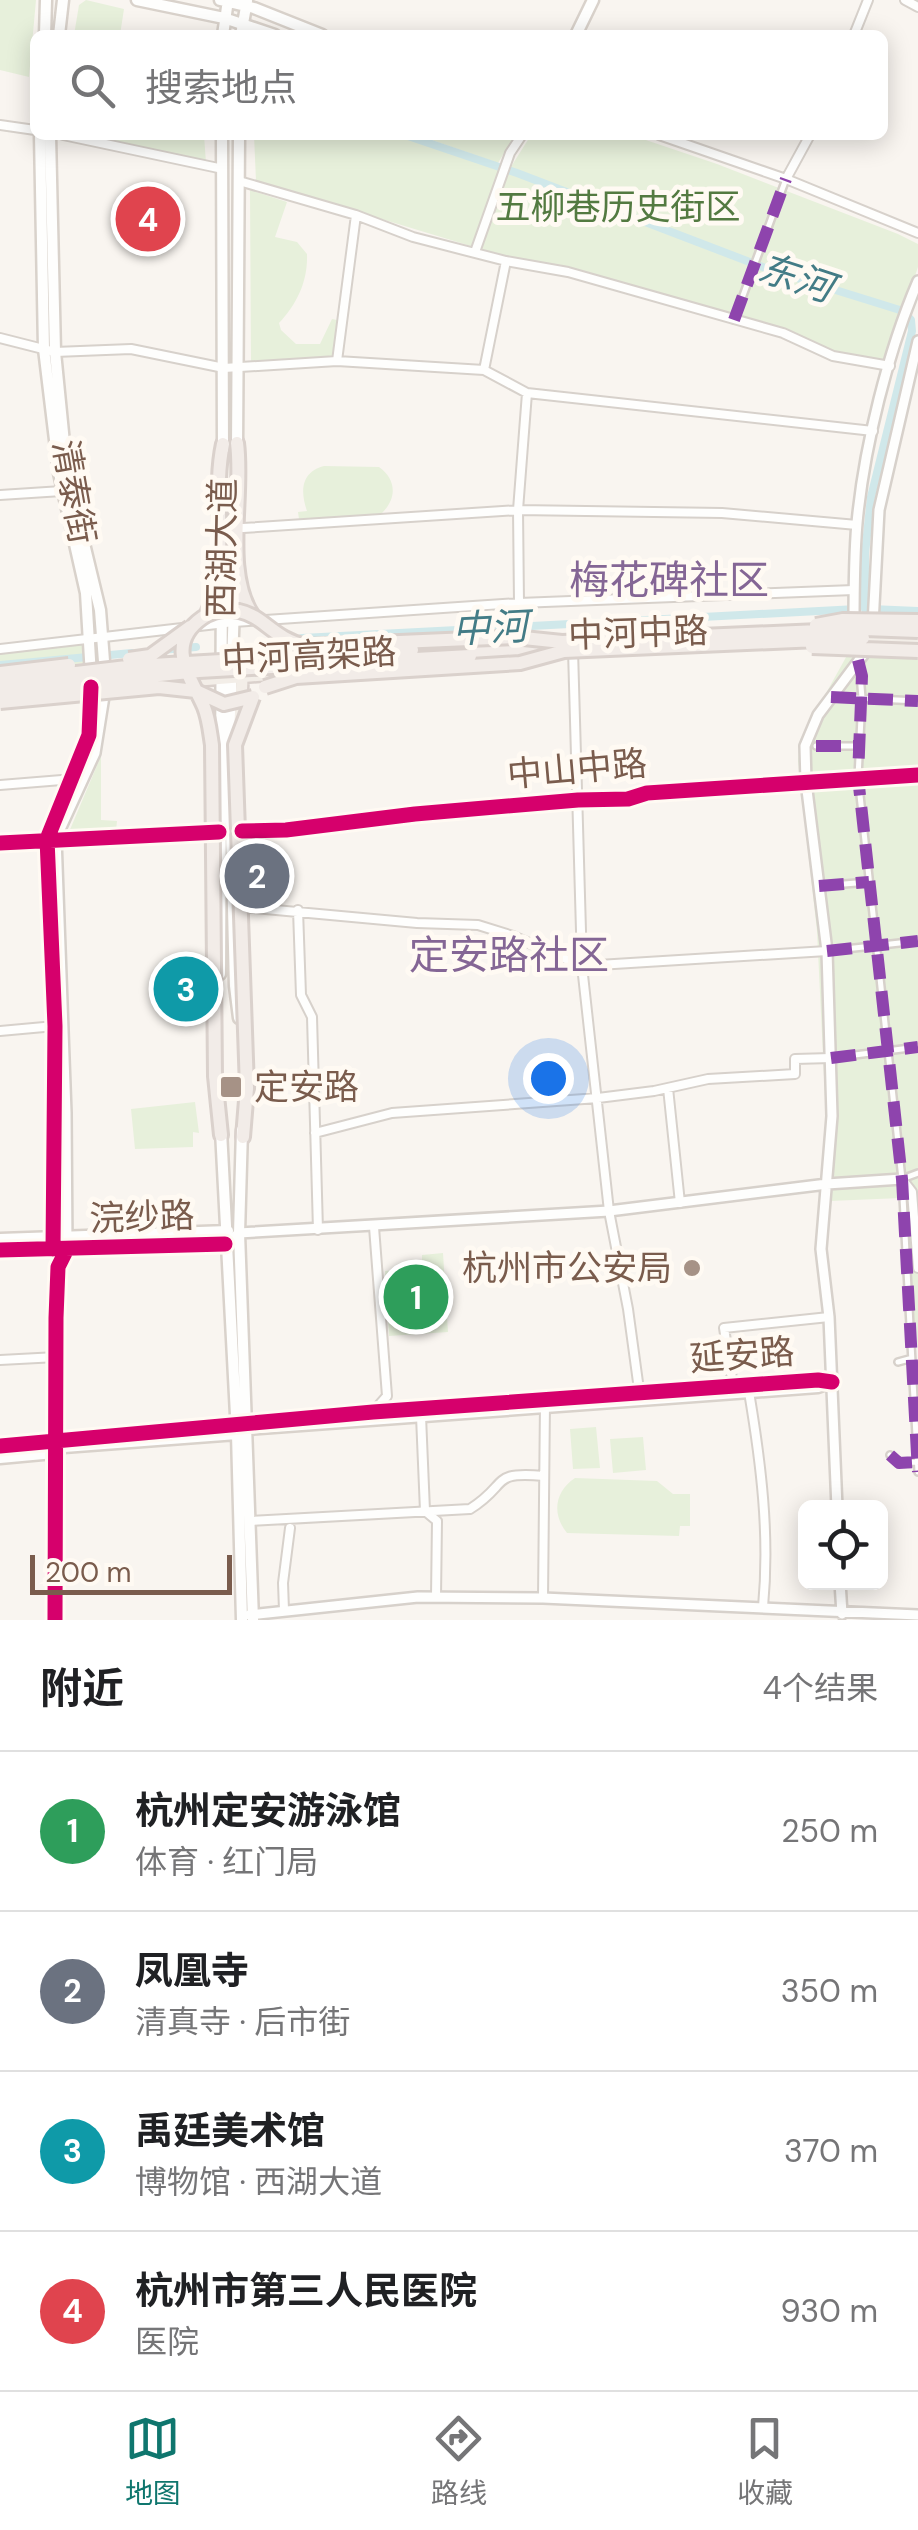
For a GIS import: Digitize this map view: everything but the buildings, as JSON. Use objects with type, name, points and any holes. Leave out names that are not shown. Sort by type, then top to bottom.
[{"type":"highway","points":[[230,444],[240,464],[238,580],[243,602],[253,616],[286,642],[306,646],[514,637],[568,646]]},
{"type":"highway","points":[[221,1135],[215,1076],[212,745],[206,711],[182,662],[189,632],[203,618],[218,582],[219,465],[230,444]]},
{"type":"highway","points":[[0,677],[150,656],[203,618],[228,609],[253,616]]},
{"type":"highway","name":"中河高架路","points":[[0,677],[135,666],[780,638],[918,626]]},
{"type":"highway","points":[[265,687],[276,659],[268,629]]},
{"type":"highway","points":[[780,638],[834,649],[918,645]]},
{"type":"highway","points":[[0,696],[159,687],[196,691],[224,704],[239,703],[265,687],[296,677],[520,663],[568,646]]},
{"type":"highway","name":"中河高架路","points":[[0,696],[199,671],[568,646]]},
{"type":"highway","points":[[243,1137],[247,1088],[235,745],[253,697]]},
{"type":"main road","points":[[46,0],[46,30]]},
{"type":"main road","points":[[60,30],[63,0]]},
{"type":"main road","points":[[138,0],[224,18],[241,29],[246,3]]},
{"type":"main road","points":[[579,30],[594,0]]},
{"type":"main road","points":[[223,30],[225,1],[246,3],[310,30]]},
{"type":"main road","name":"清泰街","points":[[40,140],[50,350],[62,491],[97,642]]},
{"type":"main road","name":"清泰街","points":[[50,140],[50,350],[66,474],[98,600],[98,686]]},
{"type":"main road","name":"西湖大道","points":[[222,140],[224,368],[230,444],[227,654],[231,680],[231,831],[221,1135],[225,1244],[250,1521],[247,1617]]},
{"type":"main road","name":"西湖大道","points":[[230,444],[238,369],[238,140]]},
{"type":"main road","name":"中河中路","points":[[0,696],[98,686],[231,680],[854,620],[918,626]]},
{"type":"main road","name":"中河中路","points":[[0,677],[98,664],[227,654],[568,646],[918,645]]},
{"type":"main road","points":[[231,680],[236,823],[231,831]]},
{"type":"main road","name":"西湖大道","points":[[231,831],[243,1137],[239,1233],[247,1617]]},
{"type":"main road","points":[[0,1239],[53,1243],[67,1236],[225,1230],[239,1233]]},
{"type":"main road","name":"浣纱路","points":[[0,1250],[53,1243],[67,1249],[225,1244]]},
{"type":"main road","name":"延安路","points":[[640,1396],[733,1385],[832,1382]]},
{"type":"main road","name":"延安路","points":[[0,1458],[54,1454],[64,1447],[372,1412],[748,1392],[818,1387],[832,1382]]},
{"type":"main road","name":"延安路","points":[[0,1446],[421,1416],[545,1403]]},
{"type":"street","points":[[856,30],[868,0]]},
{"type":"street","points":[[905,0],[918,7]]},
{"type":"street","points":[[0,126],[30,129]]},
{"type":"street","points":[[87,140],[223,169]]},
{"type":"street","points":[[475,252],[507,160],[519,140]]},
{"type":"street","points":[[674,140],[918,232]]},
{"type":"street","points":[[734,320],[786,179],[807,140]]},
{"type":"street","points":[[239,181],[356,215],[413,237],[506,262],[568,272],[783,333],[833,356],[890,366]]},
{"type":"street","points":[[337,361],[356,215]]},
{"type":"street","points":[[484,370],[506,262]]},
{"type":"street","points":[[918,281],[873,430],[857,525],[854,592],[862,698],[858,777],[902,1179],[918,1472]]},
{"type":"street","points":[[0,338],[50,350],[131,349],[238,369],[337,361],[484,370],[527,393],[873,430]]},
{"type":"street","points":[[837,1500],[830,1318],[821,1249],[831,1058],[827,951],[805,746],[818,715],[872,643],[879,510],[918,341]]},
{"type":"street","points":[[519,602],[518,510],[527,393]]},
{"type":"street","points":[[0,495],[62,491]]},
{"type":"street","points":[[243,528],[518,510],[722,513],[857,525]]},
{"type":"street","name":"中河中路","points":[[0,649],[97,642],[228,622],[519,602],[854,592]]},
{"type":"street","points":[[568,646],[578,800],[582,966],[608,1211],[628,1308],[640,1396]]},
{"type":"street","name":"清泰街","points":[[52,839],[89,734],[98,686]]},
{"type":"street","name":"清泰街","points":[[52,839],[95,752],[98,686]]},
{"type":"street","points":[[831,697],[918,700]]},
{"type":"street","points":[[816,746],[860,746]]},
{"type":"street","name":"中山中路","points":[[0,843],[286,830],[415,814],[628,799],[646,793],[918,774]]},
{"type":"street","points":[[0,785],[74,779]]},
{"type":"street","points":[[52,839],[53,1243]]},
{"type":"street","points":[[52,839],[66,1112],[67,1236],[67,1249],[58,1267],[55,1620]]},
{"type":"street","points":[[819,886],[870,882]]},
{"type":"street","points":[[242,907],[418,923],[478,924],[582,966],[827,951],[918,941]]},
{"type":"street","points":[[298,910],[301,995],[312,1017],[318,1230]]},
{"type":"street","points":[[0,1031],[54,1026]]},
{"type":"street","points":[[315,1133],[392,1114],[598,1098],[708,1080],[795,1074],[795,1059],[918,1047]]},
{"type":"street","points":[[668,1088],[680,1204]]},
{"type":"street","points":[[225,1244],[239,1233],[608,1211],[827,1184],[902,1179],[918,1173]]},
{"type":"street","points":[[902,1179],[912,1192],[918,1268]]},
{"type":"street","points":[[372,1412],[387,1396],[374,1227]]},
{"type":"street","points":[[733,1385],[724,1328],[830,1318]]},
{"type":"street","points":[[0,1360],[56,1357]]},
{"type":"street","points":[[898,1362],[909,1359]]},
{"type":"street","points":[[748,1392],[761,1460],[767,1567],[762,1607]]},
{"type":"street","points":[[544,1598],[545,1403]]},
{"type":"street","points":[[421,1416],[425,1511],[436,1521],[436,1597]]},
{"type":"street","points":[[890,1455],[900,1464],[917,1462]]},
{"type":"street","points":[[250,1521],[470,1509],[487,1498],[504,1476],[544,1476]]},
{"type":"street","points":[[284,1610],[290,1528]]},
{"type":"street","points":[[840,1590],[842,1614]]},
{"type":"street","points":[[247,1617],[284,1610],[436,1597],[762,1607],[790,1616],[918,1615]]},
{"type":"green space","points":[[0,0],[36,0],[33,30],[30,30],[29,77],[0,70]]},
{"type":"green space","points":[[86,0],[124,9],[121,30],[75,30],[79,5]]},
{"type":"green space","points":[[97,140],[204,140],[206,163]]},
{"type":"green space","name":"五柳巷历史街区","points":[[254,140],[411,140],[507,173],[528,140],[646,140],[898,234],[918,244],[918,267],[886,360],[835,353],[746,318],[561,265],[507,257],[256,181]]},
{"type":"green space","points":[[431,140],[512,140],[498,163]]},
{"type":"green space","points":[[250,190],[287,202],[275,237],[297,242],[307,254],[303,283],[279,323],[281,330],[296,344],[320,344],[332,319],[337,320],[333,358],[251,365]]},
{"type":"green space","points":[[324,466],[379,467],[392,484],[390,502],[381,514],[299,519],[298,512],[307,511],[304,483],[311,473]]},
{"type":"green space","points":[[90,639],[90,663],[0,669],[0,648]]},
{"type":"green space","points":[[850,650],[918,657],[918,1350],[901,1198],[830,1201],[817,931],[798,761],[800,740]]},
{"type":"green space","points":[[101,756],[101,820],[117,821],[116,831],[69,832]]},
{"type":"green space","points":[[195,1102],[199,1133],[193,1132],[193,1147],[135,1149],[131,1109]]},
{"type":"green space","points":[[443,1253],[448,1332],[389,1336],[385,1271],[422,1268],[422,1255]]},
{"type":"green space","points":[[596,1427],[600,1468],[573,1469],[570,1429]]},
{"type":"green space","points":[[643,1437],[646,1470],[613,1473],[610,1439]]},
{"type":"green space","points":[[575,1478],[657,1481],[673,1494],[690,1494],[690,1526],[680,1526],[679,1536],[567,1533],[557,1511],[559,1497]]},
{"type":"waterway","name":"东河","points":[[420,140],[768,269],[903,311],[911,320],[912,331],[871,497],[865,609]]},
{"type":"waterway","name":"中河","points":[[302,638],[857,609]]},
{"type":"waterway","name":"中河","points":[[871,609],[918,611]]},
{"type":"waterway","name":"中河","points":[[161,650],[196,647]]},
{"type":"waterway","name":"中河","points":[[0,665],[132,653]]},
{"type":"waterway","points":[[872,775],[918,771]]},
{"type":"marked path","points":[[734,320],[786,179]]},
{"type":"marked path","points":[[858,660],[862,676],[858,777],[902,1179],[918,1472]]},
{"type":"marked path","points":[[831,697],[918,701]]},
{"type":"marked path","points":[[816,746],[860,746]]},
{"type":"marked path","points":[[819,886],[869,882]]},
{"type":"marked path","points":[[827,951],[918,941]]},
{"type":"marked path","points":[[831,1058],[918,1047]]},
{"type":"marked path","points":[[890,1455],[899,1463],[917,1462]]},
{"type":"cycle path","points":[[53,1249],[55,1026],[47,839],[89,735],[91,687]]},
{"type":"cycle path","points":[[242,831],[286,830],[578,800],[628,799],[647,793],[918,775]]},
{"type":"cycle path","points":[[0,843],[219,832]]},
{"type":"cycle path","points":[[0,1250],[225,1244]]},
{"type":"cycle path","points":[[55,1620],[56,1318],[58,1267],[67,1249]]},
{"type":"cycle path","points":[[0,1446],[373,1412],[832,1382]]},
{"type":"place","name":"杭州市第三人民医院","points":[[148,219]]},
{"type":"place","name":"凤凰寺","points":[[257,876]]},
{"type":"place","name":"禹廷美术馆","points":[[186,989]]},
{"type":"place","name":"定安路","points":[[231,1087]]},
{"type":"place","name":"杭州市公安局","points":[[692,1268]]},
{"type":"place","name":"杭州定安游泳馆","points":[[416,1297]]},
{"type":"district","name":"梅花碑社区","points":[[669,580]]},
{"type":"district","name":"定安路社区","points":[[509,955]]}]
